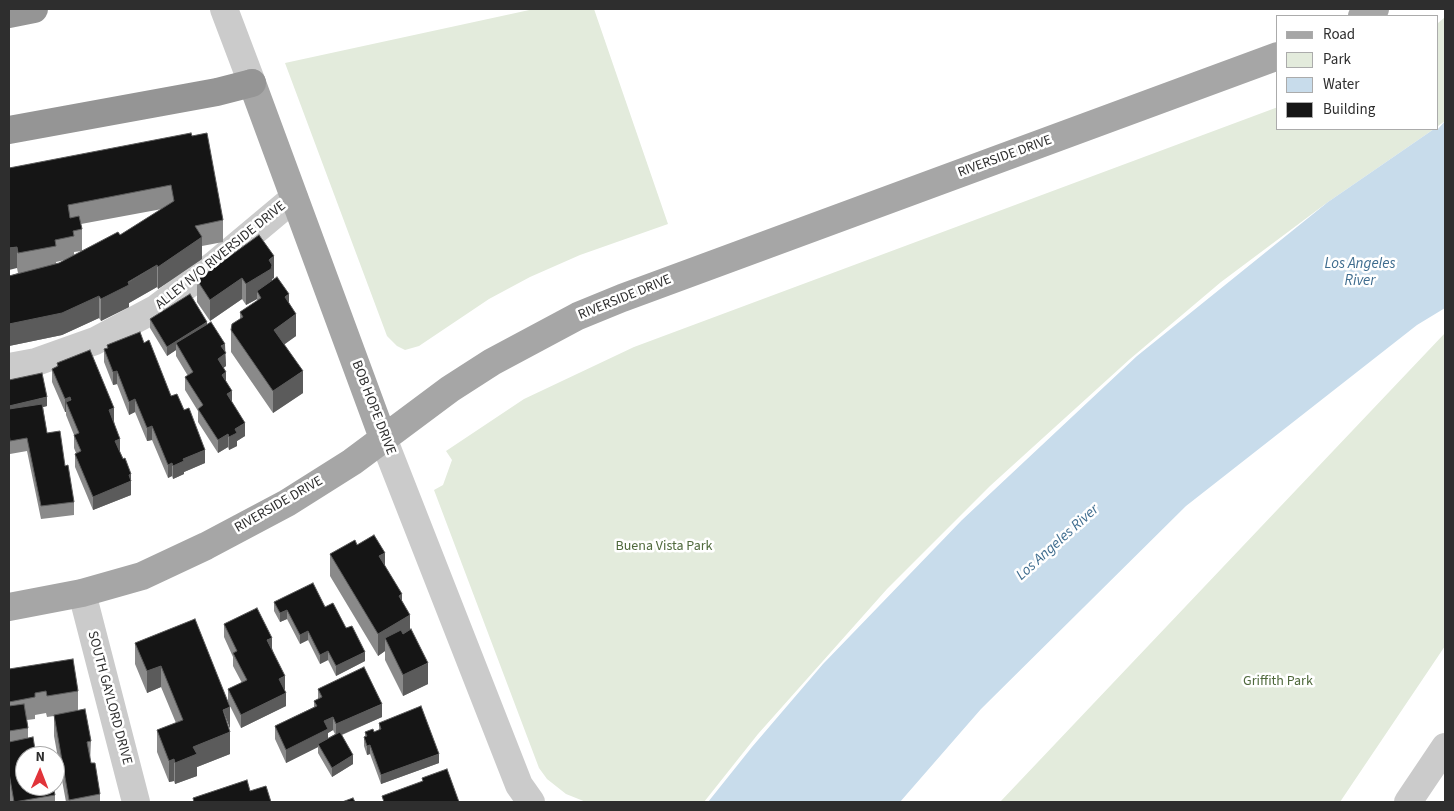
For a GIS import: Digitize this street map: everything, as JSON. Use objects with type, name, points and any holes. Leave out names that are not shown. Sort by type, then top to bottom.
[{"type":"highway","points":[[9,14],[34,9]]},
{"type":"highway","points":[[9,130],[217,92],[252,83]]},
{"type":"main road","points":[[1364,15],[1375,9]]},
{"type":"main road","name":"RIVERSIDE DRIVE","points":[[9,607],[82,593],[142,576],[206,546],[288,503],[352,462],[383,438],[492,362],[578,316],[1276,57]]},
{"type":"main road","name":"BOB HOPE DRIVE","points":[[252,83],[383,438]]},
{"type":"street","name":"BOB HOPE DRIVE","points":[[224,9],[252,83]]},
{"type":"street","name":"ALLEY N/O RIVERSIDE DRIVE","points":[[9,367],[36,362],[95,341],[157,308],[214,266],[294,198]]},
{"type":"street","name":"BOB HOPE DRIVE","points":[[383,438],[519,785],[531,802]]},
{"type":"street","name":"SOUTH GAYLORD DRIVE","points":[[82,593],[136,802]]},
{"type":"street","points":[[1408,802],[1445,748]]},
{"type":"green space","points":[[534,9],[594,9],[668,224],[580,255],[530,277],[489,299],[419,346],[405,350],[397,346],[387,336],[285,63]]},
{"type":"green space","points":[[1445,17],[1445,121],[1439,125],[1439,22]]},
{"type":"green space","name":"Buena Vista Park","points":[[1276,108],[1276,130],[1433,130],[1328,202],[1221,282],[1130,359],[990,486],[887,589],[758,734],[704,802],[586,802],[566,794],[547,779],[539,768],[434,490],[443,485],[452,460],[446,451],[524,399],[634,347]]},
{"type":"green space","name":"Griffith Park","points":[[1445,333],[1445,646],[1340,802],[1000,802]]},
{"type":"water","name":"Los Angeles River","points":[[1445,121],[1445,308],[1417,325],[1186,506],[981,709],[900,802],[708,802],[823,664],[962,520],[1137,356],[1328,202],[1433,130],[1439,130]]},
{"type":"building","points":[[191,133],[192,136],[207,133],[223,220],[195,226],[202,237],[158,267],[157,265],[128,282],[129,285],[101,299],[99,296],[62,313],[9,324],[9,276],[59,263],[118,232],[120,235],[174,201],[171,185],[68,205],[70,218],[79,216],[82,229],[73,231],[74,236],[55,240],[56,246],[18,253],[17,247],[9,248],[9,168]]},
{"type":"building","points":[[259,235],[274,256],[269,260],[272,265],[271,269],[246,284],[242,278],[210,300],[197,280]]},
{"type":"building","points":[[277,277],[289,294],[285,297],[296,314],[274,330],[303,371],[273,391],[231,330],[232,324],[243,317],[240,312],[261,298],[257,291]]},
{"type":"building","points":[[190,294],[207,322],[167,347],[150,319]]},
{"type":"building","points":[[211,322],[225,344],[221,346],[226,353],[218,359],[226,372],[222,375],[232,391],[227,394],[245,423],[235,429],[237,433],[229,437],[228,434],[218,440],[198,409],[203,405],[185,377],[193,372],[176,343]]},
{"type":"building","points":[[140,332],[144,343],[149,340],[171,396],[177,394],[184,410],[189,408],[205,450],[183,459],[184,461],[173,466],[172,463],[168,465],[152,426],[147,428],[135,399],[129,402],[117,371],[113,372],[104,349],[108,348],[107,345]]},
{"type":"building","points":[[90,350],[114,408],[109,410],[120,439],[115,441],[123,459],[125,458],[131,474],[129,475],[131,481],[93,497],[75,454],[81,451],[74,435],[79,433],[66,402],[71,400],[70,397],[65,399],[52,369],[58,366],[57,363]]},
{"type":"building","points":[[42,373],[47,397],[9,406],[9,380]]},
{"type":"building","points":[[42,404],[47,433],[60,431],[65,466],[68,465],[74,502],[41,506],[27,438],[10,441],[9,409]]},
{"type":"building","points":[[374,535],[385,553],[379,556],[402,594],[399,596],[410,615],[378,634],[330,554],[355,540],[357,545]]},
{"type":"building","points":[[313,583],[325,607],[333,603],[346,628],[352,626],[365,652],[336,666],[328,651],[320,655],[308,631],[300,635],[287,610],[280,613],[274,602]]},
{"type":"building","points":[[257,608],[272,638],[267,640],[285,676],[279,679],[286,693],[241,715],[228,689],[247,680],[233,653],[237,651],[224,624]]},
{"type":"building","points":[[195,619],[230,707],[223,710],[230,732],[193,747],[197,754],[175,763],[174,759],[169,761],[157,730],[183,720],[161,666],[147,671],[135,643]]},
{"type":"building","points":[[411,629],[428,663],[403,675],[385,638],[401,630],[403,634]]},
{"type":"building","points":[[73,659],[78,691],[47,696],[46,691],[35,693],[35,697],[9,702],[9,669]]},
{"type":"building","points":[[364,667],[382,704],[336,724],[333,717],[324,721],[328,729],[286,750],[275,726],[317,706],[314,701],[322,697],[318,689]]},
{"type":"building","points":[[24,704],[28,728],[9,731],[9,706]]},
{"type":"building","points":[[421,706],[439,754],[381,775],[370,745],[367,746],[364,737],[367,736],[365,732],[373,729],[374,732],[381,729],[379,723]]},
{"type":"building","points":[[85,709],[91,741],[87,742],[91,763],[95,763],[100,794],[69,800],[65,777],[65,746],[59,746],[54,715]]},
{"type":"building","points":[[340,732],[353,755],[332,768],[318,744]]},
{"type":"building","points":[[33,737],[34,746],[15,746],[15,796],[49,796],[14,802],[9,773],[9,742]]},
{"type":"building","points":[[447,769],[459,802],[384,802],[382,796],[423,781],[422,778]]},
{"type":"building","points":[[247,780],[250,791],[266,786],[271,802],[194,802],[193,798]]},
{"type":"building","points":[[353,798],[355,802],[342,802]]}]
